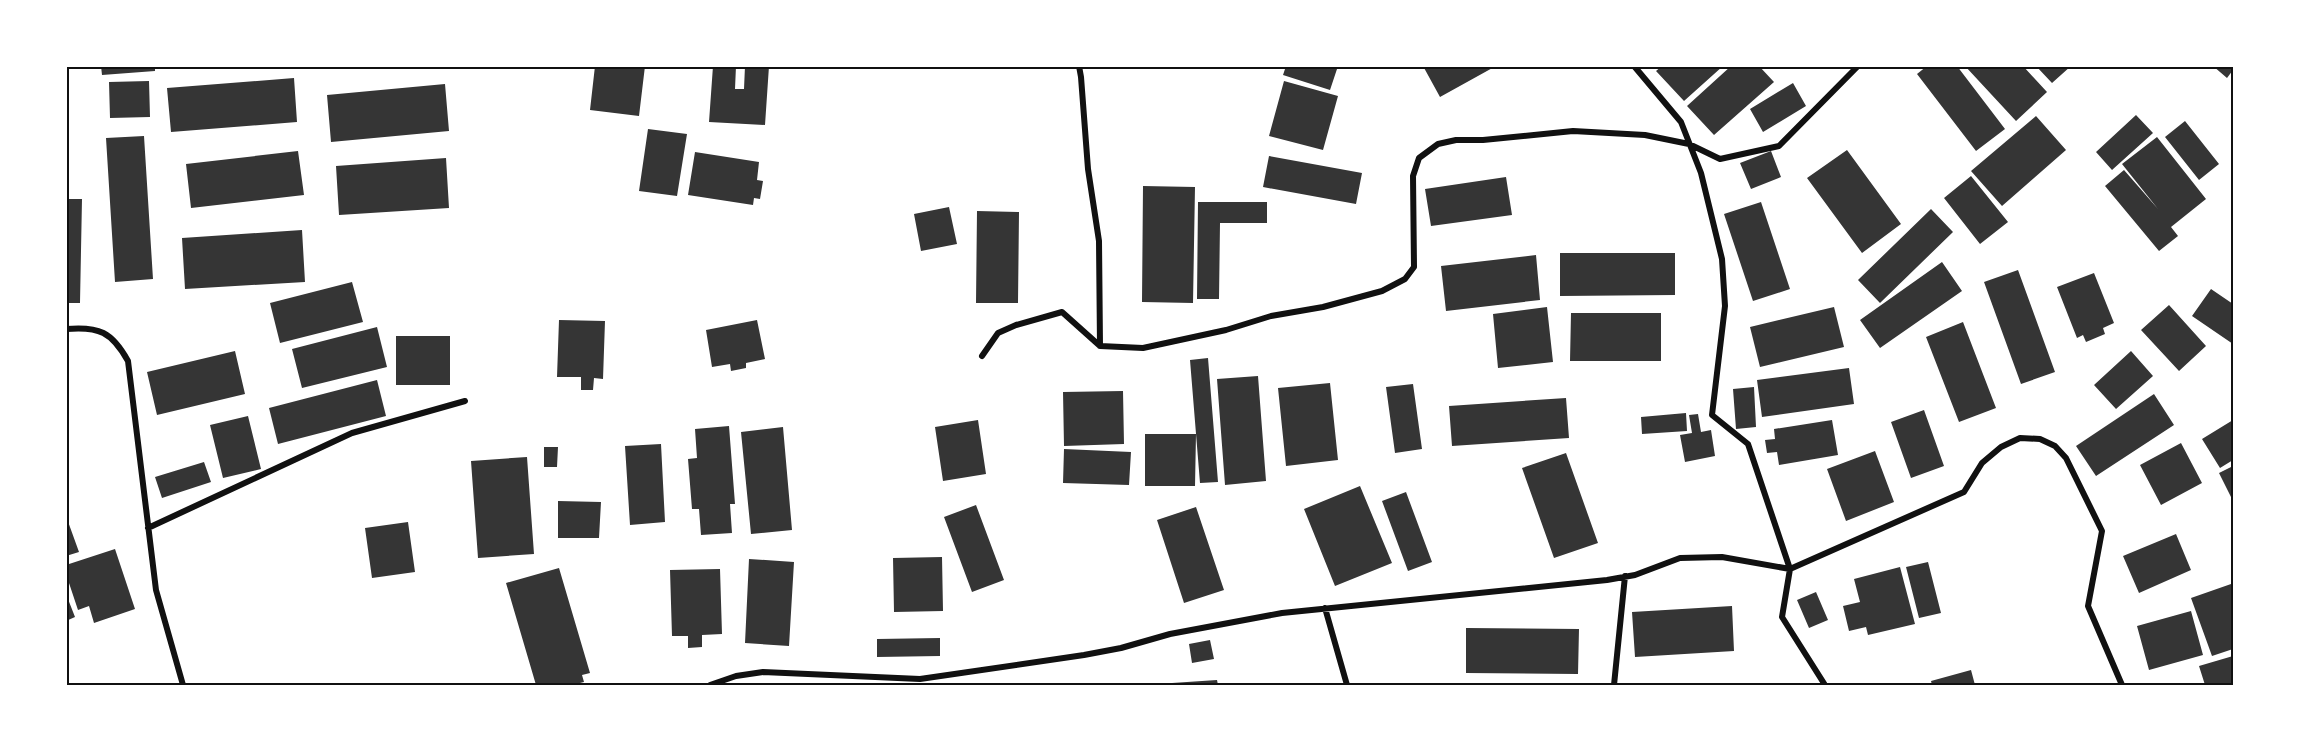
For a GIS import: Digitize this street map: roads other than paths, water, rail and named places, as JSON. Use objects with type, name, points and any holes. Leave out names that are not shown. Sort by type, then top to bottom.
[{"type":"street","points":[[1078,66],[1082,77],[1088,170],[1099,241],[1100,346]]},
{"type":"street","points":[[1634,66],[1681,123],[1701,173],[1722,259],[1725,306],[1712,415],[1748,444],[1790,569],[1782,617],[1825,685]]},
{"type":"street","points":[[982,356],[998,333],[1016,325],[1062,312],[1100,346],[1143,348],[1226,330],[1271,316],[1323,307],[1382,291],[1405,279],[1414,267],[1413,176],[1419,158],[1438,144],[1456,140],[1484,140],[1573,131],[1645,135],[1689,144],[1720,159],[1779,146],[1858,66]]},
{"type":"street","points":[[66,329],[85,327],[104,332],[119,344],[128,361],[156,590],[183,685]]},
{"type":"street","points":[[148,528],[351,433],[465,401]]},
{"type":"street","points":[[710,685],[736,676],[764,672],[864,678],[930,678],[1084,655],[1121,648],[1170,634],[1282,613],[1422,597],[1549,587],[1625,576],[1680,558],[1722,557],[1790,569],[1964,492],[1982,463],[2001,447],[2020,438],[2040,438],[2055,446],[2066,458],[2102,531],[2088,606],[2122,685]]},
{"type":"street","points":[[1614,685],[1625,576]]},
{"type":"street","points":[[1325,608],[1347,685]]}]
